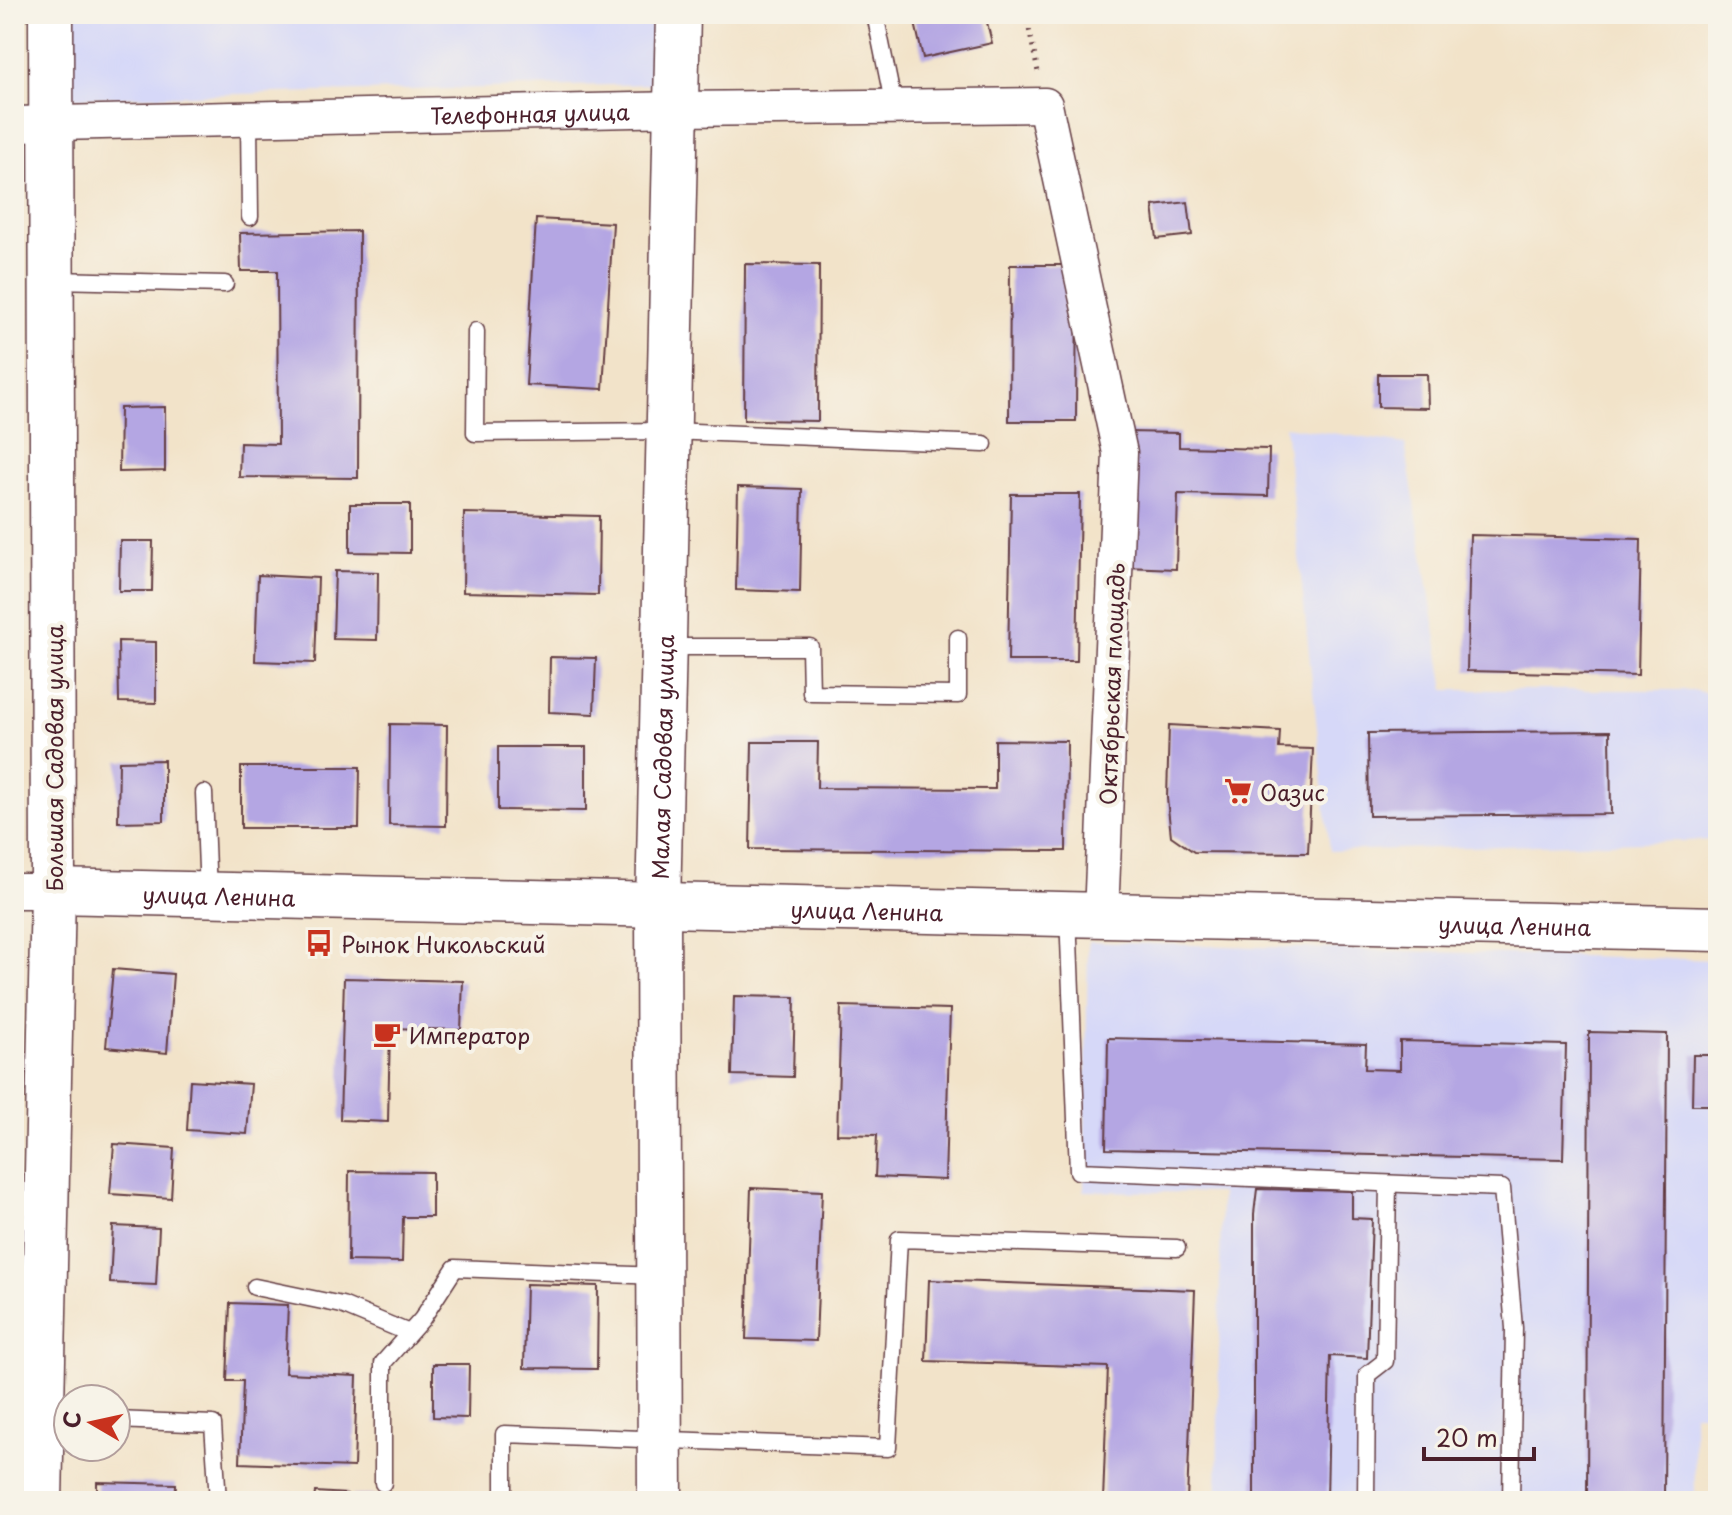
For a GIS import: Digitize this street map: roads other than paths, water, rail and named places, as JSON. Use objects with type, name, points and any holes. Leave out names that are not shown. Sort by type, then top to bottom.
[{"type":"street","name":"Большая Садовая улица","points":[[40,1501],[48,1417],[33,891],[53,280],[34,124],[51,14]]},
{"type":"street","name":"Малая Садовая улица","points":[[660,1501],[658,907],[678,14]]},
{"type":"street","name":"Телефонная улица","points":[[34,124],[678,109],[1045,105]]},
{"type":"street","name":"Октябрьская площадь","points":[[1045,105],[1120,453],[1085,915]]},
{"type":"street","name":"улица Ленина","points":[[33,891],[1718,929]]},
{"type":"lane","points":[[875,14],[894,107]]},
{"type":"lane","points":[[249,120],[250,217]]},
{"type":"lane","points":[[53,280],[225,284]]},
{"type":"lane","points":[[476,331],[475,433],[670,431],[984,444]]},
{"type":"lane","points":[[665,647],[810,647],[811,693],[958,695],[958,638]]},
{"type":"lane","points":[[204,793],[208,895]]},
{"type":"lane","points":[[1085,915],[1078,1171],[1502,1188],[1514,1328],[1511,1501]]},
{"type":"lane","points":[[1366,1501],[1367,1375],[1385,1361],[1388,1184]]},
{"type":"lane","points":[[504,1501],[504,1434],[888,1448],[899,1239],[1177,1248]]},
{"type":"lane","points":[[383,1483],[383,1363],[409,1333],[455,1268],[660,1276]]},
{"type":"lane","points":[[255,1287],[342,1305],[409,1333]]},
{"type":"lane","points":[[132,1421],[213,1424],[218,1501]]},
{"type":"place","name":"Оазис","points":[[1238,791]]},
{"type":"place","name":"Рынок Никольский","points":[[319,943]]},
{"type":"place","name":"Император","points":[[387,1034]]}]
